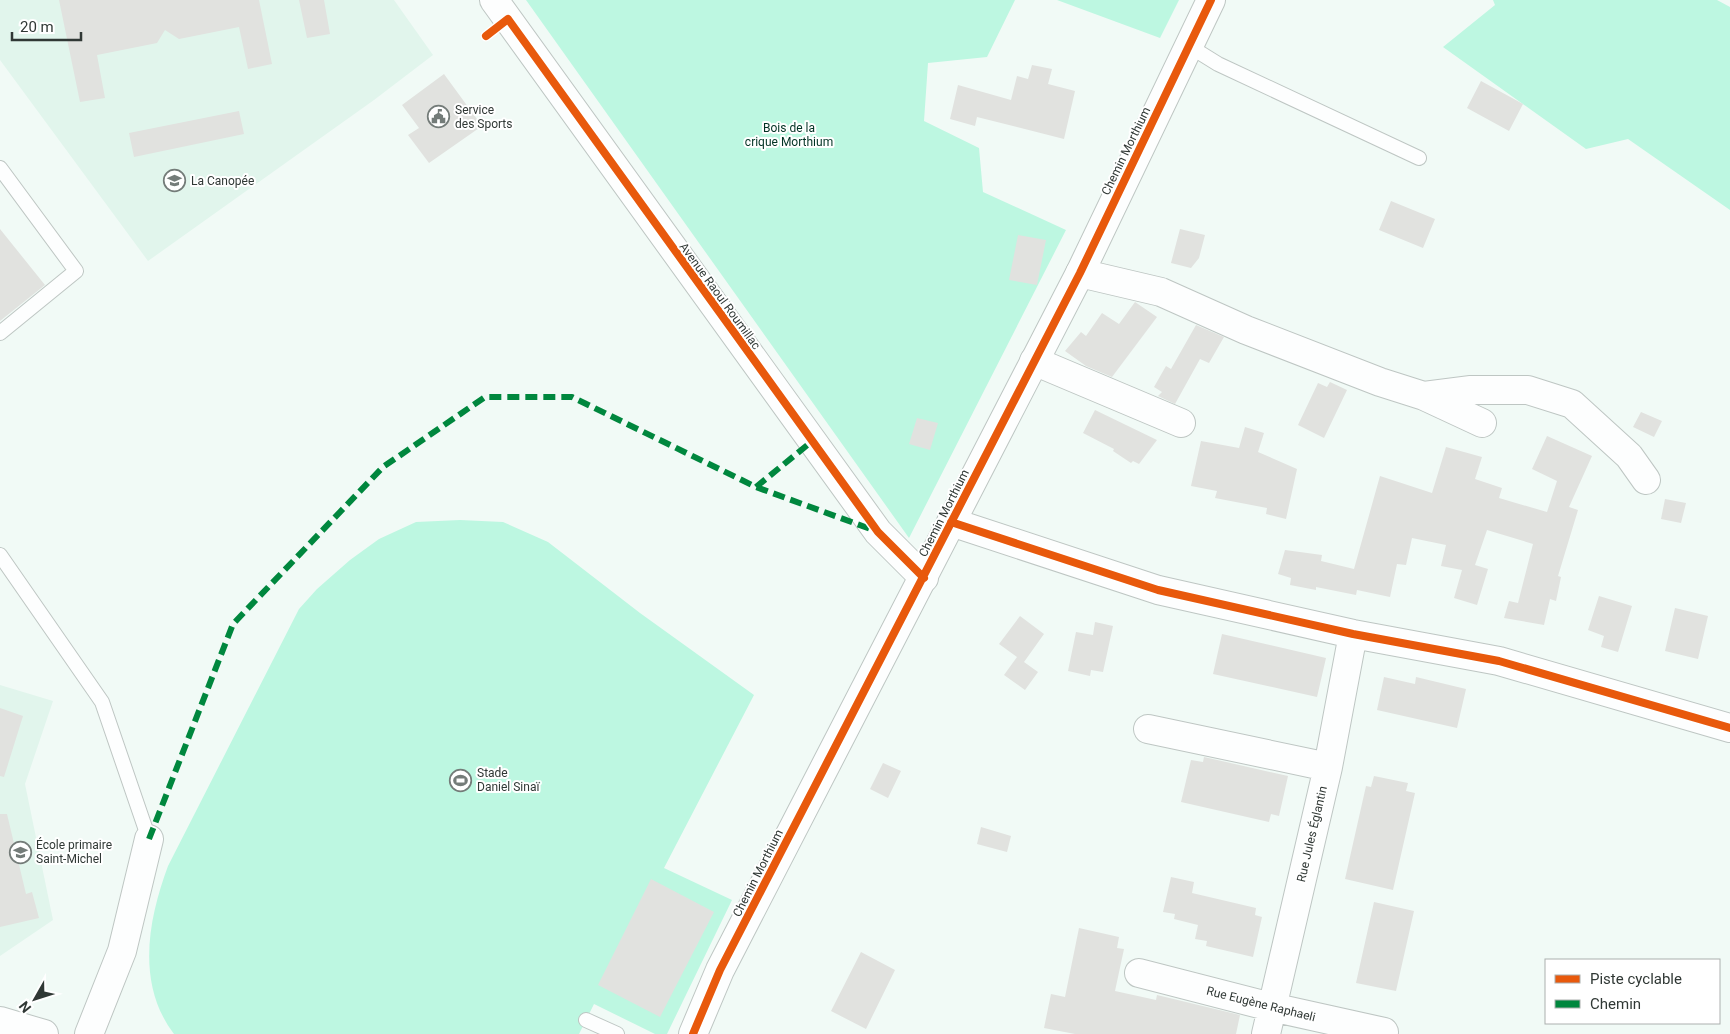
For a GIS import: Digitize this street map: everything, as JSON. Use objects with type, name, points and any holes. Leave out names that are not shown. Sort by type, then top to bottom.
[{"type":"street","name":"Avenue Raoul Roumillac","points":[[494,0],[878,532],[924,578]]},
{"type":"street","name":"Chemin Morthium","points":[[693,1034],[720,970],[1080,273],[1211,0]]},
{"type":"street","points":[[1080,273],[1161,292],[1246,330],[1380,382],[1424,396],[1482,422]]},
{"type":"street","points":[[1034,361],[1181,423]]},
{"type":"street","points":[[1424,396],[1471,390],[1528,390],[1572,404],[1629,456],[1646,480]]},
{"type":"street","points":[[951,522],[1158,590],[1353,634],[1499,661],[1730,728]]},
{"type":"street","name":"Rue Jules Églantin","points":[[1266,1034],[1270,1007],[1328,767],[1353,634]]},
{"type":"street","points":[[1148,729],[1328,767]]},
{"type":"street","points":[[89,1034],[122,950],[150,839]]},
{"type":"street","name":"Rue Eugène Raphaeli","points":[[1139,973],[1270,1007],[1384,1032]]},
{"type":"street","points":[[0,1021],[43,1034]]},
{"type":"lane","points":[[1188,46],[1218,64],[1419,158]]},
{"type":"lane","points":[[0,168],[76,271],[0,333]]},
{"type":"lane","points":[[0,555],[102,702],[150,839]]},
{"type":"lane","points":[[586,1020],[610,1033]]},
{"type":"shaded area","name":"La Canopée","points":[[0,0],[394,0],[433,55],[374,100],[148,261],[0,60]]},
{"type":"shaded area","name":"École primaire Saint-Michel","points":[[0,685],[53,701],[25,784],[53,920],[0,956]]},
{"type":"green space","name":"Bois de la crique Morthium","points":[[526,0],[1015,0],[987,57],[928,63],[924,121],[979,148],[983,192],[1066,230],[909,538]]},
{"type":"green space","points":[[1057,0],[1179,0],[1160,38]]},
{"type":"green space","points":[[1493,0],[1717,0],[1730,7],[1730,210],[1628,139],[1586,149],[1443,47],[1495,5]]},
{"type":"green space","name":"Stade Daniel Sinaï","points":[[460,520],[503,522],[548,542],[640,613],[754,695],[664,868],[732,900],[667,1034],[655,1034],[594,1004],[579,1034],[174,1034],[162,1015],[154,994],[150,973],[151,930],[161,887],[168,866],[299,609],[317,589],[350,560],[379,539],[416,522]]},
{"type":"building","points":[[59,0],[259,0],[272,64],[248,69],[239,27],[179,39],[165,30],[157,43],[97,55],[105,98],[80,102]]},
{"type":"building","points":[[299,0],[324,0],[330,34],[307,38]]},
{"type":"building","points":[[1032,65],[1052,69],[1048,84],[1075,91],[1064,139],[977,117],[975,126],[950,119],[958,85],[1011,100],[1017,76],[1028,79]]},
{"type":"building","points":[[444,74],[482,126],[429,163],[408,135],[419,128],[402,105]]},
{"type":"building","points":[[1481,81],[1523,104],[1509,131],[1467,108]]},
{"type":"building","points":[[239,111],[244,134],[134,157],[129,133]]},
{"type":"building","points":[[1391,201],[1435,219],[1423,248],[1379,230]]},
{"type":"building","points":[[0,229],[45,285],[0,321]]},
{"type":"building","points":[[1180,229],[1205,235],[1199,258],[1191,268],[1171,263]]},
{"type":"building","points":[[1018,235],[1046,240],[1037,285],[1009,280]]},
{"type":"building","points":[[1135,302],[1157,317],[1112,377],[1086,366],[1065,351],[1081,332],[1086,336],[1102,313],[1119,324]]},
{"type":"building","points":[[1196,325],[1224,337],[1209,363],[1200,359],[1175,404],[1158,396],[1162,392],[1154,387],[1166,366],[1171,369]]},
{"type":"building","points":[[1330,382],[1347,390],[1324,438],[1298,425],[1318,383],[1327,387]]},
{"type":"building","points":[[1095,410],[1157,440],[1139,464],[1133,461],[1131,463],[1113,451],[1114,449],[1083,433]]},
{"type":"building","points":[[1641,412],[1662,421],[1654,437],[1633,427]]},
{"type":"building","points":[[917,418],[938,423],[930,450],[909,444]]},
{"type":"building","points":[[1245,427],[1264,433],[1258,452],[1297,469],[1286,519],[1266,514],[1267,508],[1215,498],[1217,491],[1191,486],[1201,441],[1239,448]]},
{"type":"building","points":[[1547,436],[1592,456],[1569,507],[1578,510],[1558,576],[1561,577],[1556,601],[1550,599],[1544,625],[1504,618],[1509,601],[1518,603],[1533,544],[1487,530],[1475,565],[1488,569],[1477,605],[1454,598],[1462,570],[1441,566],[1446,545],[1412,538],[1406,565],[1397,564],[1390,597],[1357,590],[1356,595],[1316,587],[1316,590],[1290,585],[1291,578],[1278,574],[1285,550],[1322,555],[1321,561],[1354,569],[1380,476],[1432,493],[1446,447],[1482,457],[1475,479],[1502,488],[1499,498],[1547,512],[1557,481],[1532,469]]},
{"type":"building","points":[[1665,499],[1686,503],[1681,523],[1661,519]]},
{"type":"building","points":[[1599,596],[1632,606],[1618,652],[1601,647],[1604,636],[1588,630]]},
{"type":"building","points":[[1675,608],[1708,616],[1698,659],[1665,651]]},
{"type":"building","points":[[1020,616],[1044,634],[1024,662],[999,644]]},
{"type":"building","points":[[1095,622],[1113,626],[1103,672],[1091,670],[1090,676],[1068,671],[1076,632],[1093,635]]},
{"type":"building","points":[[1222,634],[1326,658],[1317,697],[1213,674]]},
{"type":"building","points":[[1017,657],[1038,672],[1025,690],[1004,675]]},
{"type":"building","points":[[1384,677],[1415,684],[1416,677],[1466,689],[1457,728],[1377,710]]},
{"type":"building","points":[[0,708],[23,716],[4,777],[0,776]]},
{"type":"building","points":[[1204,757],[1288,776],[1279,816],[1271,814],[1269,822],[1181,802],[1191,760],[1203,762]]},
{"type":"building","points":[[883,763],[901,771],[888,798],[870,789]]},
{"type":"building","points":[[1374,776],[1408,783],[1406,791],[1415,793],[1393,890],[1345,879],[1366,786],[1371,787]]},
{"type":"building","points":[[0,814],[7,814],[26,894],[32,892],[39,918],[0,927]]},
{"type":"building","points":[[981,827],[1011,836],[1007,852],[977,844]]},
{"type":"building","points":[[1171,877],[1194,882],[1192,893],[1256,908],[1255,915],[1262,917],[1253,957],[1206,946],[1207,941],[1195,939],[1198,925],[1174,919],[1175,914],[1163,912]]},
{"type":"building","points":[[651,879],[714,912],[660,1017],[598,985]]},
{"type":"building","points":[[1374,902],[1414,911],[1396,991],[1356,983]]},
{"type":"building","points":[[1079,928],[1119,937],[1117,948],[1124,949],[1115,991],[1156,1000],[1157,995],[1240,1015],[1236,1034],[1075,1034],[1044,1028],[1051,994],[1065,997]]},
{"type":"building","points":[[861,952],[895,970],[866,1029],[831,1011]]},
{"type":"marked path","points":[[149,839],[233,624],[383,467],[485,397],[572,397],[756,487],[876,531]]},
{"type":"marked path","points":[[756,487],[811,442]]},
{"type":"cycle path","points":[[693,1034],[720,970],[1080,273],[1211,0]]},
{"type":"cycle path","points":[[486,36],[508,19],[878,532],[924,578]]},
{"type":"cycle path","points":[[951,522],[1158,590],[1353,634],[1499,661],[1730,728]]},
{"type":"place","name":"Service des Sports","points":[[439,117]]},
{"type":"place","name":"La Canopée","points":[[175,181]]},
{"type":"place","name":"Stade Daniel Sinaï","points":[[461,780]]},
{"type":"place","name":"École primaire Saint-Michel","points":[[20,852]]}]
